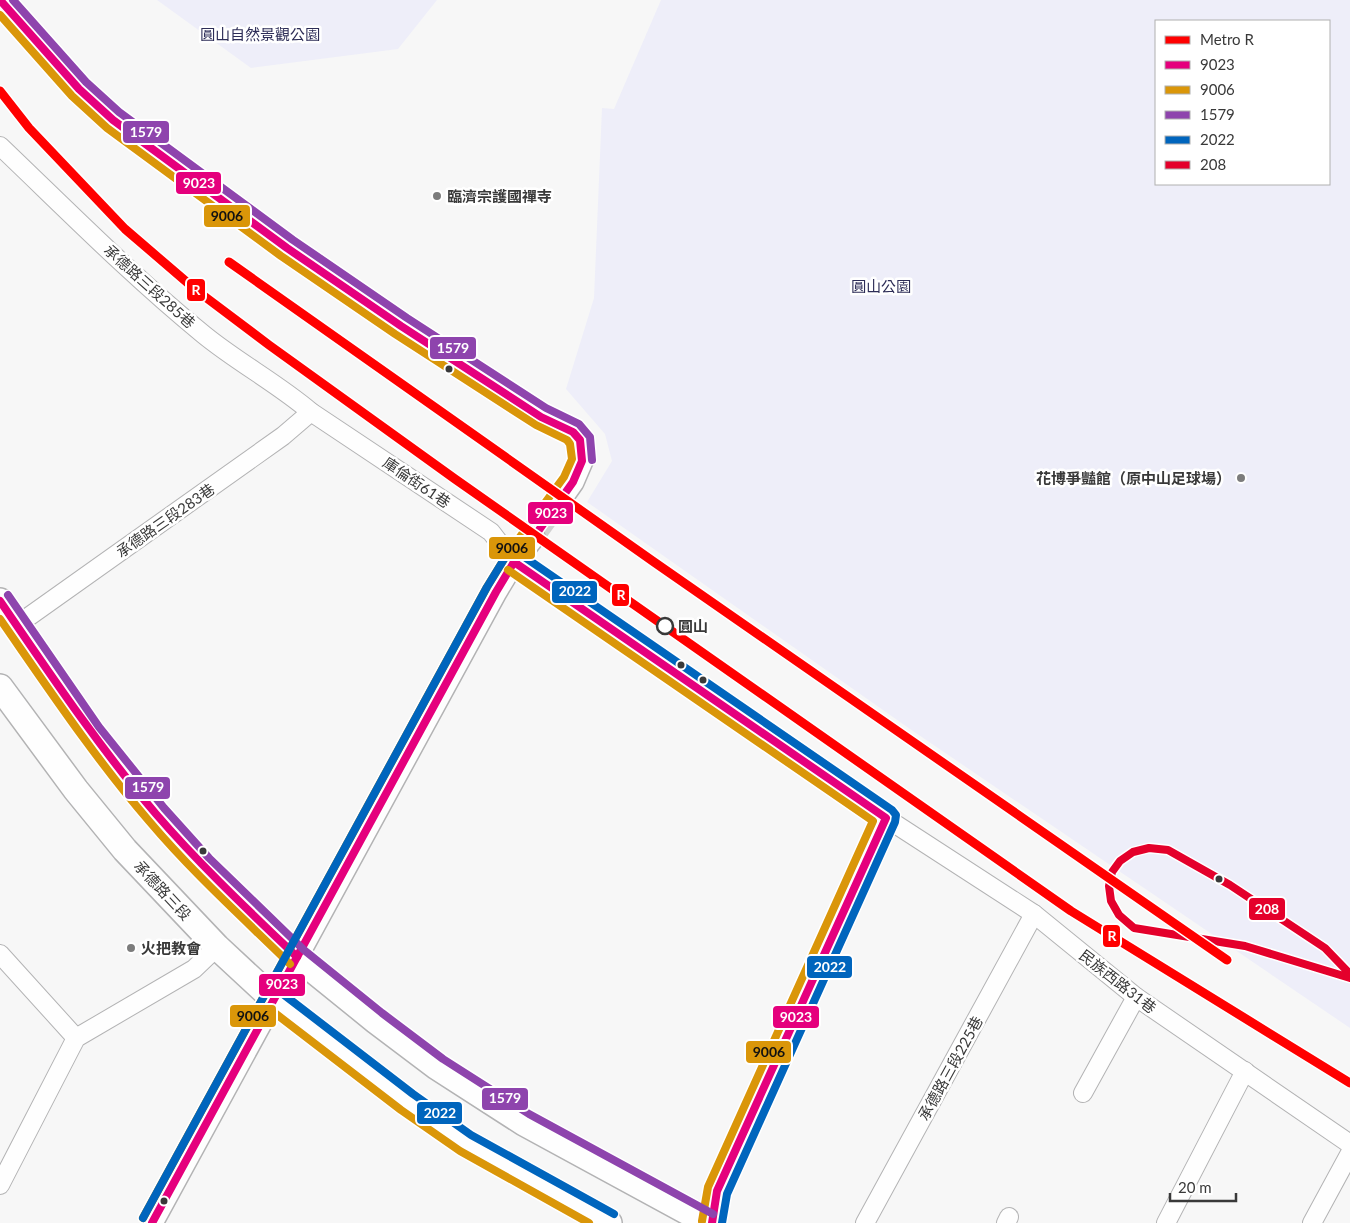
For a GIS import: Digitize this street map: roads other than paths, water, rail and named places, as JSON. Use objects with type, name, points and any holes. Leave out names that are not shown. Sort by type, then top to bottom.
[{"type":"main road","points":[[0,601],[91,733],[156,814],[202,865],[297,957],[376,1021],[437,1067],[524,1123],[708,1223]]},
{"type":"main road","name":"承德路三段","points":[[0,687],[76,790],[125,850],[217,947],[273,999],[407,1102],[466,1143],[609,1223]]},
{"type":"street","points":[[0,0],[78,89],[113,120],[286,248],[541,417],[573,432],[580,440],[582,460],[573,482],[566,492]]},
{"type":"street","name":"承德路三段285巷","points":[[0,146],[126,267],[204,335],[295,398],[311,412]]},
{"type":"street","name":"庫倫街61巷","points":[[311,412],[491,532],[514,562],[886,818]]},
{"type":"street","name":"承德路三段283巷","points":[[17,625],[283,436],[311,412]]},
{"type":"street","points":[[152,1223],[491,600],[514,562],[534,537]]},
{"type":"street","points":[[712,1223],[717,1192],[886,818]]},
{"type":"street","name":"民族西路31巷","points":[[886,818],[1034,914],[1136,997],[1350,1144]]},
{"type":"street","name":"承德路三段225巷","points":[[866,1223],[1034,914]]},
{"type":"street","points":[[0,1185],[76,1038],[194,969],[217,947]]},
{"type":"street","points":[[0,954],[76,1038]]},
{"type":"street","points":[[1083,1093],[1136,997]]},
{"type":"street","points":[[1166,1223],[1245,1071]]},
{"type":"street","points":[[1312,1223],[1350,1153]]},
{"type":"tunnel","points":[[534,537],[566,492]]},
{"type":"metro line","name":"R","points":[[0,91],[29,128],[125,229],[196,290],[269,345],[455,479],[1071,911],[1350,1083]]},
{"type":"metro line","name":"R","points":[[229,262],[654,562],[1227,960]]},
{"type":"place","name":"臨濟宗護國禪寺","points":[[437,196]]},
{"type":"place","name":"花博爭豔館（原中山足球場）","points":[[1241,478]]},
{"type":"place","name":"圓山","points":[[665,626]]},
{"type":"place","name":"火把教會","points":[[131,948]]},
{"type":"park label","name":"圓山自然景觀公園","points":[[260,34]]},
{"type":"park label","name":"圓山公園","points":[[881,286]]}]
